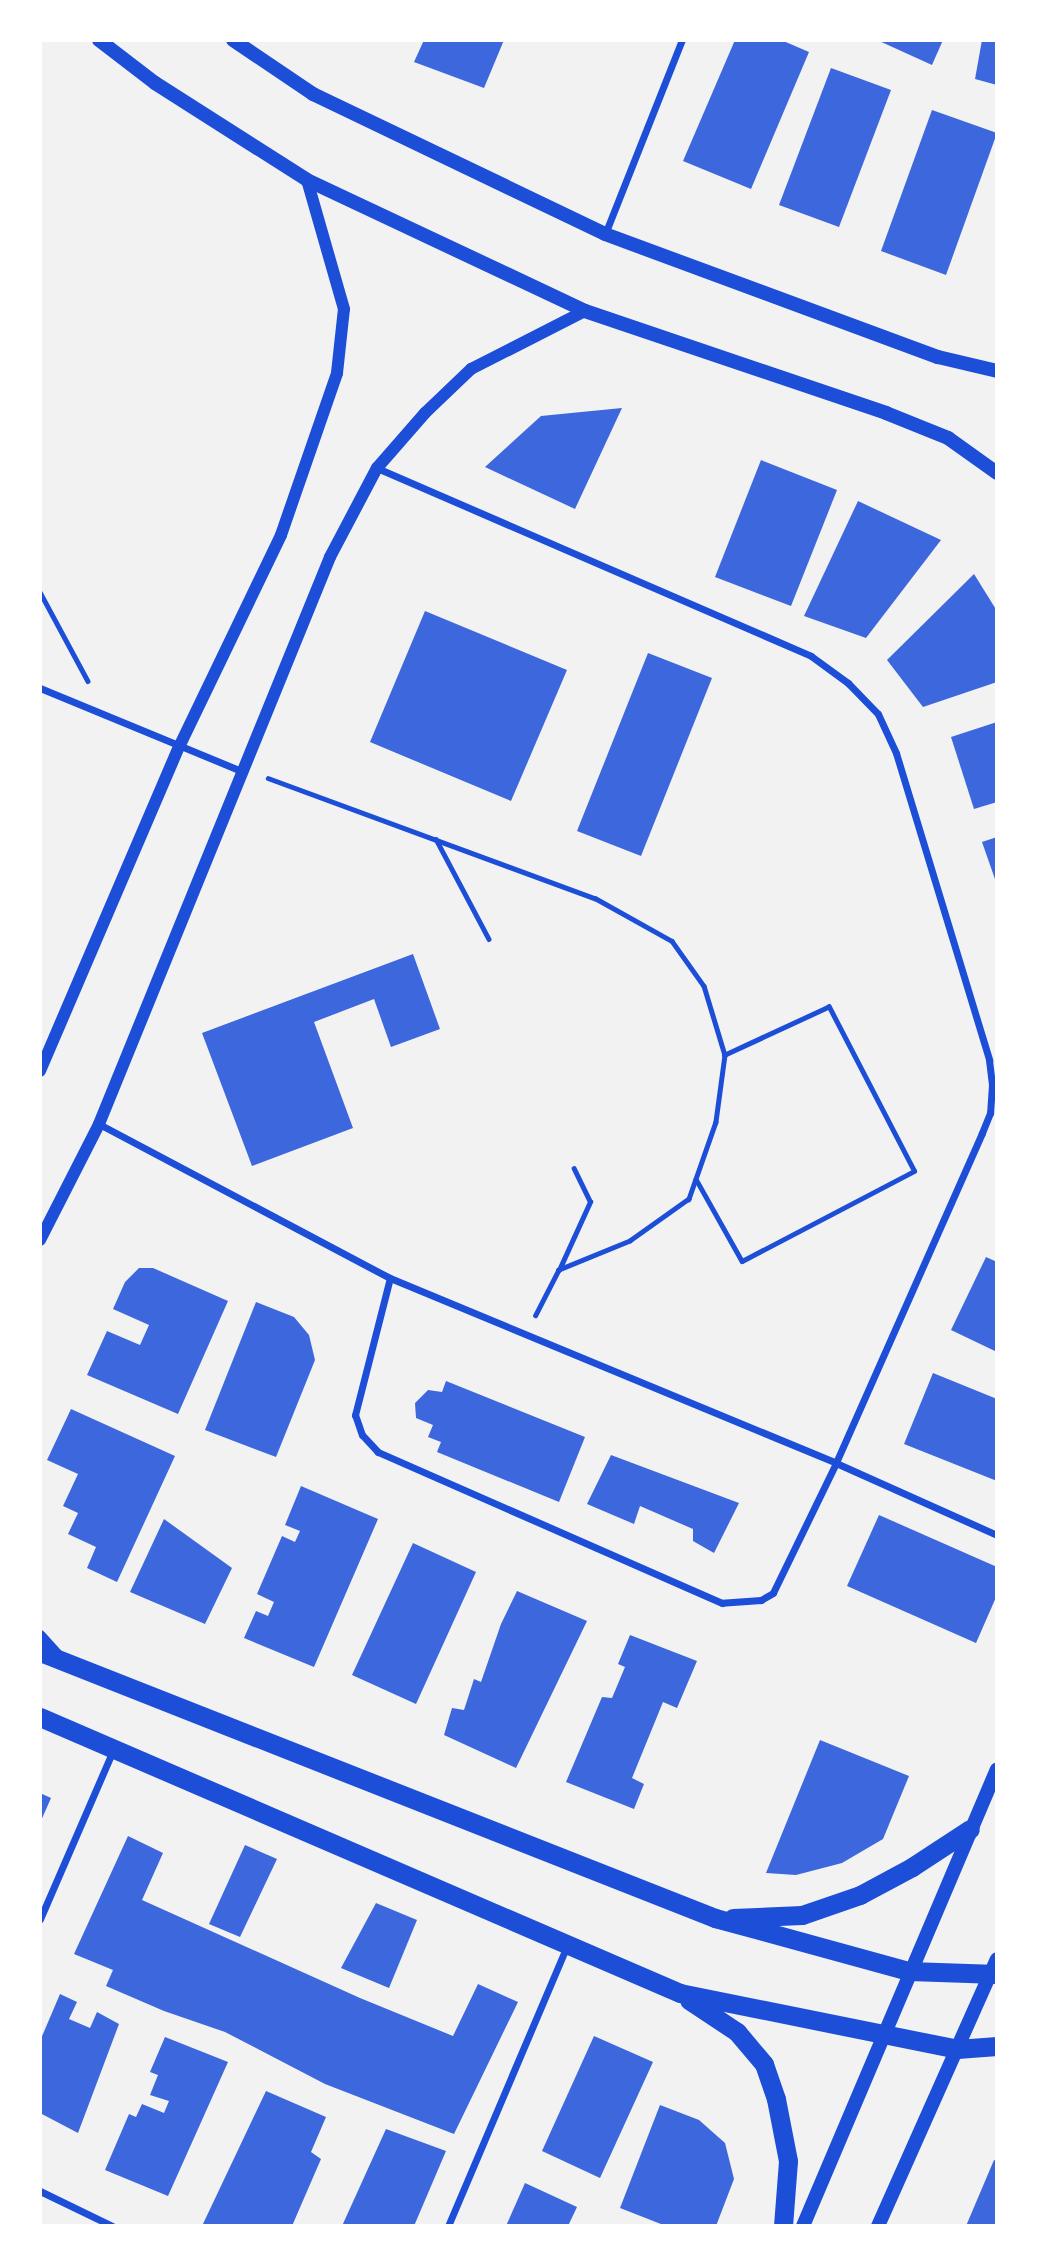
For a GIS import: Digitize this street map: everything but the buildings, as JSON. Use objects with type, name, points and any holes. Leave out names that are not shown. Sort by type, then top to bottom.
[{"type":"highway","points":[[40,1653],[715,1918],[909,1971],[995,1969]]},
{"type":"highway","points":[[40,1717],[680,1993],[737,2032],[764,2064],[776,2099],[788,2161],[783,2226]]},
{"type":"highway","points":[[715,1918],[802,1915],[860,1895],[912,1867],[970,1829]]},
{"type":"highway","points":[[680,1993],[957,2049],[997,2046]]},
{"type":"main road","points":[[99,40],[155,83],[307,180],[585,310],[948,438],[997,473]]},
{"type":"main road","points":[[233,40],[313,94],[605,234],[938,357],[997,371]]},
{"type":"main road","points":[[803,2226],[997,1769]]},
{"type":"main road","points":[[878,2226],[995,1969]]},
{"type":"street","points":[[605,234],[682,40]]},
{"type":"street","points":[[40,1071],[180,745],[281,535],[337,373],[344,309],[307,180]]},
{"type":"street","points":[[40,1241],[99,1124],[330,557],[377,468],[425,413],[471,369],[585,310]]},
{"type":"street","points":[[377,468],[811,656],[848,683],[878,714],[896,753],[989,1060],[992,1085],[990,1113],[836,1463],[773,1593],[761,1600],[722,1604],[378,1452],[362,1435],[355,1415],[390,1278]]},
{"type":"street","points":[[40,688],[241,771]]},
{"type":"street","points":[[99,1124],[390,1278],[836,1463],[997,1535]]},
{"type":"street","points":[[40,1636],[66,1664]]},
{"type":"street","points":[[40,1919],[114,1749]]},
{"type":"street","points":[[448,2226],[568,1944]]},
{"type":"street","points":[[40,2191],[112,2226]]},
{"type":"path","points":[[40,592],[105,715]]},
{"type":"path","points":[[241,771],[298,786],[595,898],[672,941],[704,986],[725,1055],[716,1122],[689,1199],[631,1241],[559,1270]]},
{"type":"path","points":[[436,838],[489,939]]},
{"type":"path","points":[[696,1179],[742,1261],[915,1171],[829,1007],[725,1055]]},
{"type":"path","points":[[527,1334],[590,1202],[574,1169]]}]
